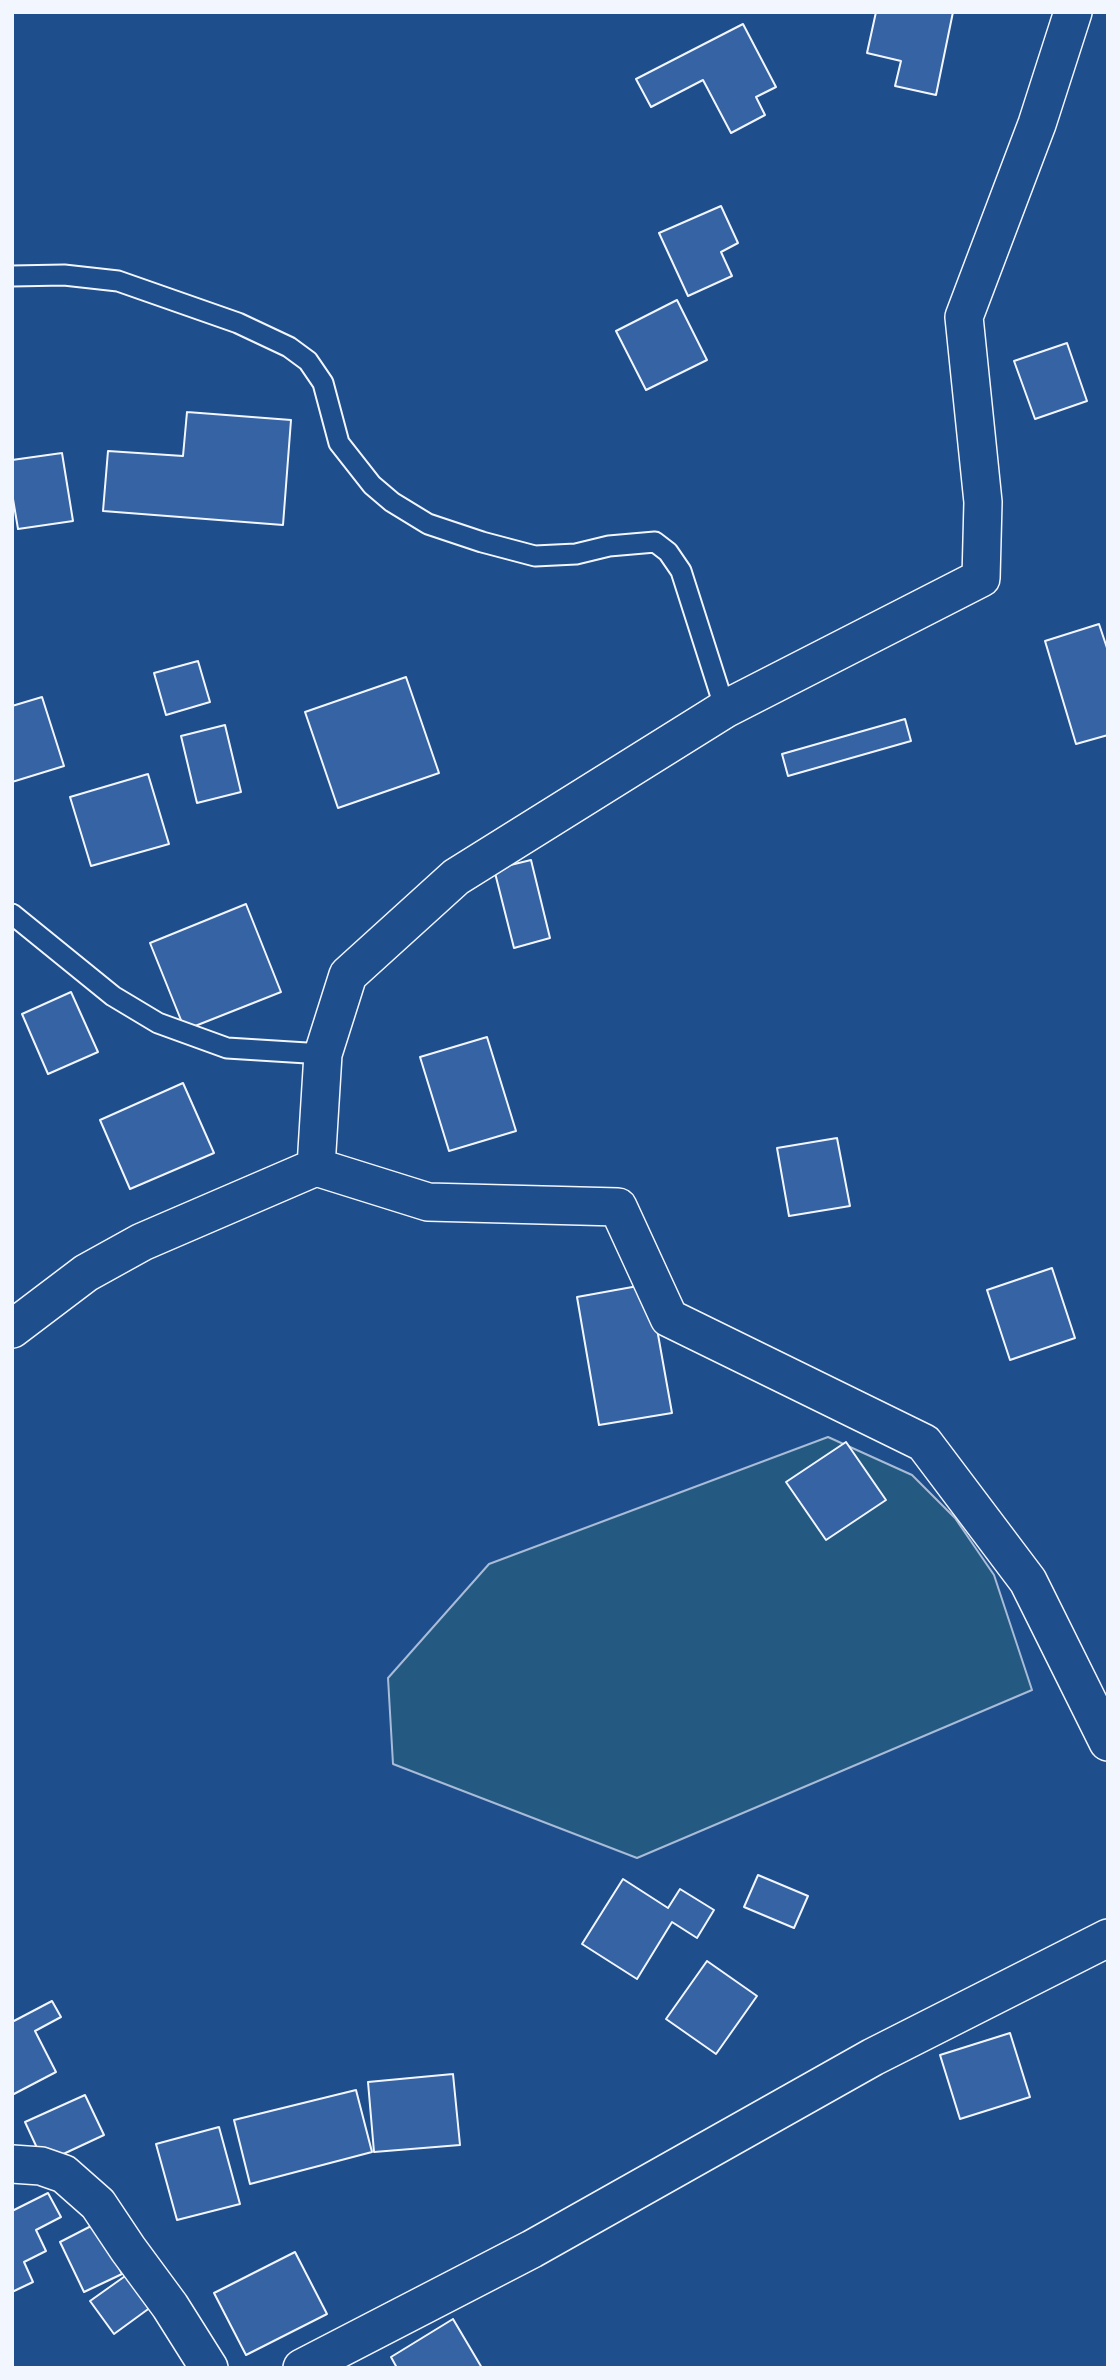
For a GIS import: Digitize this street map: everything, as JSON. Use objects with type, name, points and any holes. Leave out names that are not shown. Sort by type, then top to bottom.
[{"type":"street","points":[[316,1167],[323,1054],[348,975],[457,877],[725,709],[981,578],[983,502],[964,317],[1037,124],[1073,12]]},
{"type":"street","points":[[12,1329],[86,1273],[142,1242],[316,1167],[428,1202],[618,1207],[669,1318],[924,1443],[1028,1581],[1108,1742]]},
{"type":"street","points":[[303,2368],[532,2249],[873,2057],[1108,1938]]},
{"type":"street","points":[[12,2164],[41,2166],[64,2174],[98,2204],[170,2306],[209,2368]]},
{"type":"lane","points":[[12,276],[64,275],[118,281],[238,323],[289,347],[308,360],[323,383],[339,443],[372,485],[392,502],[428,524],[536,556],[576,554],[609,546],[655,542],[668,552],[681,571],[725,709]]},
{"type":"lane","points":[[12,914],[113,996],[158,1023],[227,1048],[323,1054]]},
{"type":"shaded area","points":[[828,1437],[912,1475],[955,1518],[994,1575],[1032,1690],[637,1858],[393,1764],[388,1678],[489,1564]]},
{"type":"building","points":[[876,12],[953,12],[936,95],[895,86],[901,61],[867,53]]},
{"type":"building","points":[[743,24],[776,87],[756,97],[765,115],[731,133],[703,80],[651,107],[636,79]]},
{"type":"building","points":[[721,206],[738,243],[721,252],[732,276],[688,296],[659,233]]},
{"type":"building","points":[[677,300],[707,360],[646,390],[616,331]]},
{"type":"building","points":[[1067,343],[1087,401],[1035,419],[1014,361]]},
{"type":"building","points":[[187,412],[291,420],[283,525],[103,511],[108,451],[183,456]]},
{"type":"building","points":[[62,453],[73,521],[18,529],[12,493],[12,460]]},
{"type":"building","points":[[1099,624],[1108,651],[1108,735],[1076,744],[1045,641]]},
{"type":"building","points":[[198,661],[210,702],[166,715],[154,673]]},
{"type":"building","points":[[406,677],[439,773],[338,808],[305,712]]},
{"type":"building","points":[[42,697],[64,766],[12,782],[12,706]]},
{"type":"building","points":[[905,719],[911,741],[788,776],[782,754]]},
{"type":"building","points":[[225,725],[241,792],[197,803],[181,736]]},
{"type":"building","points":[[148,774],[169,844],[91,866],[70,797]]},
{"type":"building","points":[[531,860],[550,938],[514,948],[494,869]]},
{"type":"building","points":[[246,904],[281,992],[185,1030],[150,943]]},
{"type":"building","points":[[71,992],[98,1052],[48,1074],[22,1014]]},
{"type":"building","points":[[487,1037],[516,1131],[449,1151],[420,1057]]},
{"type":"building","points":[[183,1083],[214,1153],[130,1189],[100,1120]]},
{"type":"building","points":[[837,1138],[850,1206],[789,1216],[777,1148]]},
{"type":"building","points":[[1052,1268],[1075,1338],[1010,1360],[987,1290]]},
{"type":"building","points":[[649,1284],[672,1413],[599,1425],[577,1297]]},
{"type":"building","points":[[846,1442],[886,1500],[826,1540],[786,1482]]},
{"type":"building","points":[[758,1875],[808,1896],[794,1928],[744,1907]]},
{"type":"building","points":[[623,1879],[668,1908],[680,1889],[714,1910],[697,1938],[672,1922],[637,1979],[582,1944]]},
{"type":"building","points":[[707,1961],[757,1996],[716,2054],[666,2019]]},
{"type":"building","points":[[52,2001],[61,2017],[35,2031],[56,2072],[12,2095],[12,2022]]},
{"type":"building","points":[[1010,2033],[1030,2097],[960,2119],[940,2055]]},
{"type":"building","points":[[453,2074],[460,2145],[374,2152],[368,2082]]},
{"type":"building","points":[[356,2090],[372,2152],[250,2184],[234,2120]]},
{"type":"building","points":[[85,2095],[104,2135],[44,2163],[25,2122]]},
{"type":"building","points":[[219,2127],[240,2204],[177,2220],[156,2144]]},
{"type":"building","points":[[48,2193],[61,2217],[36,2230],[46,2251],[24,2262],[33,2282],[12,2292],[12,2211]]},
{"type":"building","points":[[97,2223],[122,2274],[84,2292],[60,2242]]},
{"type":"building","points":[[295,2252],[327,2314],[246,2355],[214,2293]]},
{"type":"building","points":[[128,2274],[151,2307],[114,2334],[90,2301]]},
{"type":"building","points":[[453,2319],[482,2368],[397,2368],[391,2357]]}]
